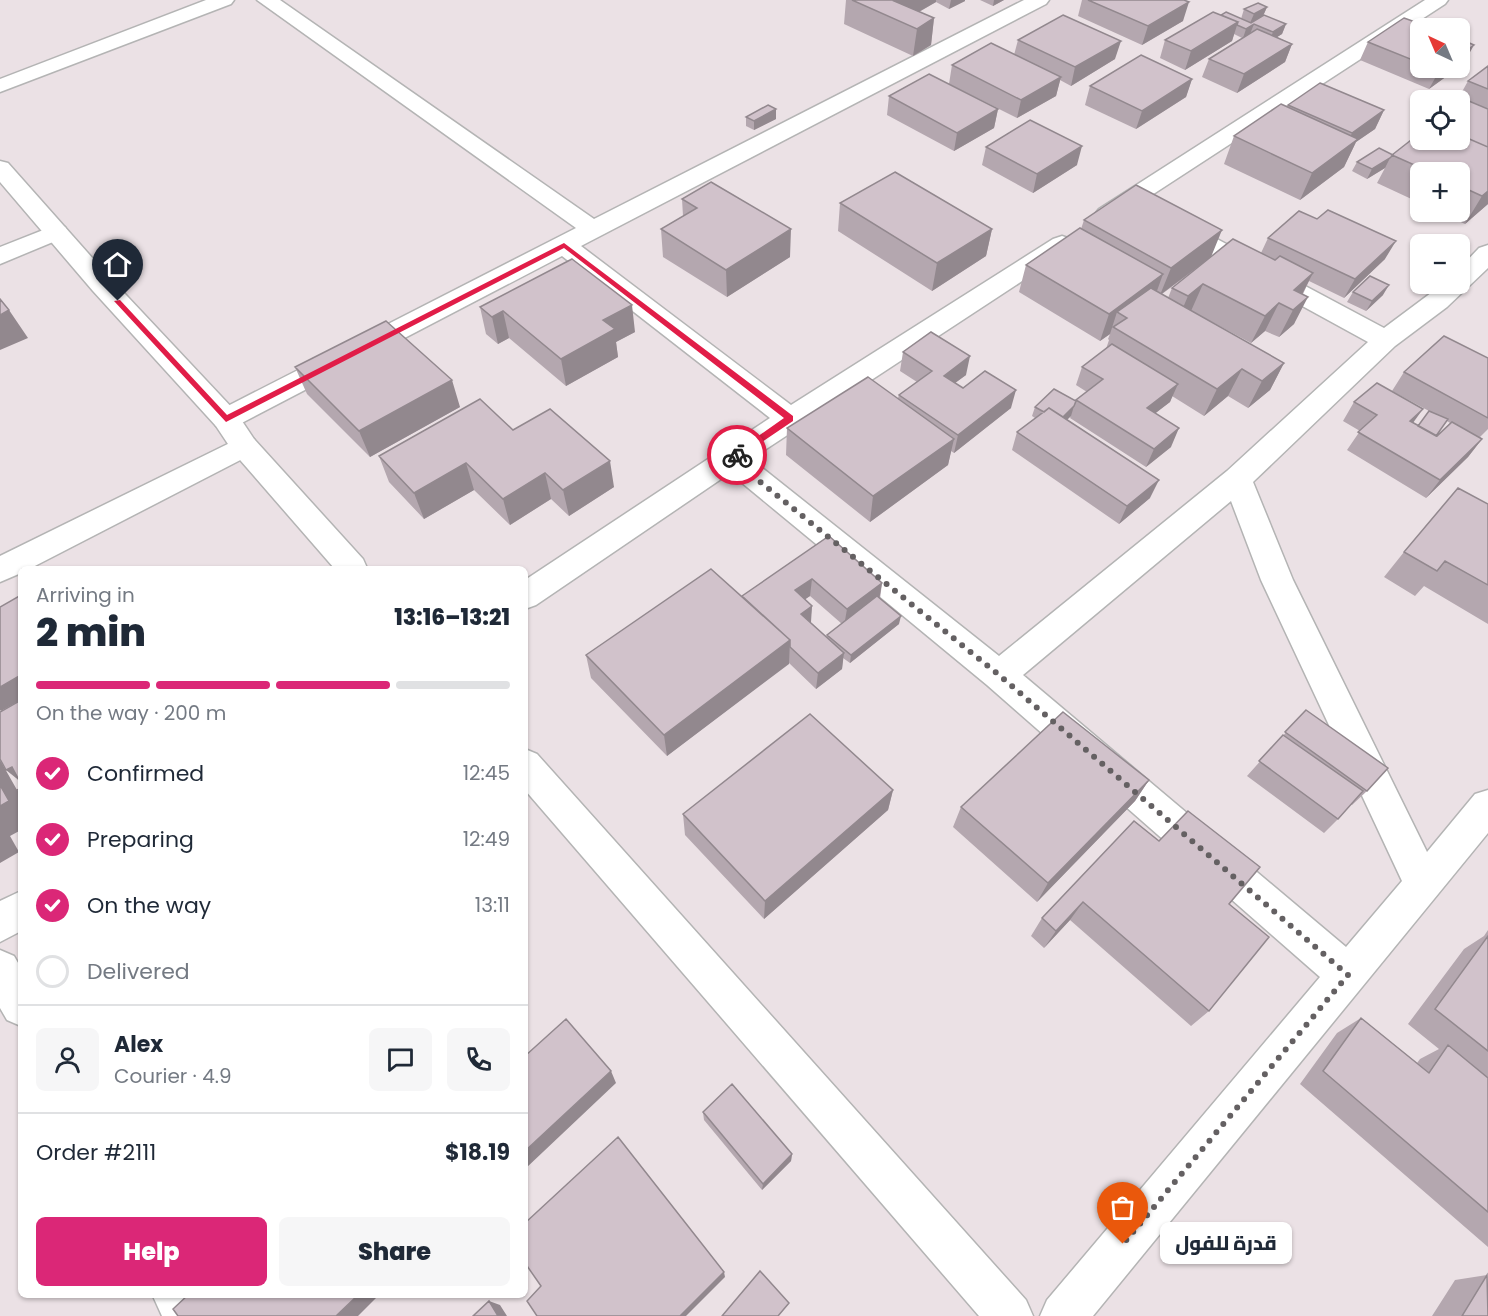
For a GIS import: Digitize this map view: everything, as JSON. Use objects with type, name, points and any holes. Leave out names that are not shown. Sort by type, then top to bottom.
[{"type":"street","points":[[0,86],[224,0]]},
{"type":"street","points":[[267,0],[594,230]]},
{"type":"street","points":[[226,419],[1039,0]]},
{"type":"street","points":[[528,594],[790,418],[1085,229],[1144,209],[1438,0]]},
{"type":"street","points":[[0,168],[226,419],[244,446],[350,566]]},
{"type":"street","points":[[1144,209],[1386,340]]},
{"type":"street","points":[[0,256],[56,232]]},
{"type":"street","points":[[564,245],[790,418]]},
{"type":"street","points":[[1470,272],[1488,253]]},
{"type":"street","points":[[999,675],[1237,479],[1386,340],[1447,294]]},
{"type":"street","points":[[0,570],[244,446]]},
{"type":"street","points":[[732,459],[999,675],[1348,975]]},
{"type":"street","points":[[1237,479],[1276,580],[1423,884]]},
{"type":"street","points":[[528,768],[1010,1316]]},
{"type":"street","points":[[1063,1316],[1488,806]]},
{"type":"street","points":[[0,923],[18,911]]},
{"type":"street","points":[[177,1298],[187,1316]]},
{"type":"building","points":[[852,0],[896,0],[894,1],[934,18],[917,29]]},
{"type":"building","points":[[1088,0],[1184,0],[1189,2],[1148,26]]},
{"type":"building","points":[[1258,3],[1267,7],[1254,14],[1244,9]]},
{"type":"building","points":[[1213,12],[1238,22],[1191,51],[1165,40]]},
{"type":"building","points":[[1226,12],[1251,23],[1264,15],[1286,24],[1273,32],[1254,24],[1246,29],[1237,25],[1238,22],[1221,15]]},
{"type":"building","points":[[1063,15],[1121,41],[1075,67],[1018,40]]},
{"type":"building","points":[[1404,18],[1410,20],[1410,59],[1368,42]]},
{"type":"building","points":[[1257,29],[1292,44],[1244,74],[1209,59]]},
{"type":"building","points":[[991,43],[1061,77],[1021,100],[952,65]]},
{"type":"building","points":[[1141,55],[1192,79],[1142,111],[1090,86]]},
{"type":"building","points":[[1488,66],[1488,89],[1468,81]]},
{"type":"building","points":[[929,74],[998,109],[957,133],[889,96]]},
{"type":"building","points":[[1320,83],[1384,110],[1352,133],[1288,105]]},
{"type":"building","points":[[1470,102],[1488,109],[1488,147],[1470,139]]},
{"type":"building","points":[[1281,104],[1358,139],[1312,173],[1234,136]]},
{"type":"building","points":[[768,105],[776,109],[754,121],[746,117]]},
{"type":"building","points":[[1030,120],[1082,146],[1037,174],[986,147]]},
{"type":"building","points":[[1470,139],[1488,147],[1488,191],[1482,196],[1470,191],[1470,162],[1410,163],[1392,155],[1410,141],[1410,150],[1470,150]]},
{"type":"building","points":[[1379,148],[1393,155],[1372,169],[1357,162]]},
{"type":"building","points":[[895,172],[992,229],[937,263],[840,203]]},
{"type":"building","points":[[711,182],[791,229],[726,270],[661,229],[697,208],[682,199]]},
{"type":"building","points":[[1136,185],[1222,230],[1171,268],[1084,220]]},
{"type":"building","points":[[1328,210],[1396,241],[1355,279],[1268,238],[1299,211],[1317,219]]},
{"type":"building","points":[[1080,228],[1163,274],[1109,314],[1026,265]]},
{"type":"building","points":[[1233,239],[1275,260],[1280,256],[1313,273],[1294,290],[1308,297],[1293,310],[1279,303],[1265,316],[1203,284],[1188,296],[1172,288]]},
{"type":"building","points":[[572,259],[632,305],[603,320],[615,329],[561,359],[503,311],[492,317],[480,307]]},
{"type":"building","points":[[1370,276],[1389,285],[1372,301],[1353,292]]},
{"type":"building","points":[[1151,288],[1284,363],[1262,381],[1242,369],[1217,389],[1113,327],[1127,318],[1117,312]]},
{"type":"building","points":[[0,299],[9,310],[0,315]]},
{"type":"building","points":[[386,321],[452,380],[359,431],[295,367]]},
{"type":"building","points":[[931,332],[970,356],[944,376],[963,388],[985,371],[1016,390],[958,435],[899,395],[932,371],[903,352]]},
{"type":"building","points":[[1444,336],[1488,358],[1488,418],[1404,372]]},
{"type":"building","points":[[1112,344],[1178,384],[1147,408],[1179,428],[1154,449],[1076,400],[1103,379],[1082,367]]},
{"type":"building","points":[[868,377],[954,439],[873,496],[787,428]]},
{"type":"building","points":[[1377,383],[1423,409],[1410,421],[1437,436],[1452,422],[1482,439],[1440,480],[1358,432],[1377,415],[1354,402]]},
{"type":"building","points":[[1054,389],[1076,401],[1063,417],[1049,408],[1044,412],[1035,407]]},
{"type":"building","points":[[480,399],[513,430],[550,409],[610,461],[563,490],[545,473],[503,499],[466,463],[414,493],[379,456]]},
{"type":"building","points":[[1049,408],[1159,480],[1127,506],[1017,432]]},
{"type":"building","points":[[1429,411],[1448,419],[1436,436],[1418,426]]},
{"type":"building","points":[[1458,488],[1488,504],[1488,585],[1445,561],[1437,571],[1404,552]]},
{"type":"building","points":[[829,536],[882,583],[847,609],[812,579],[795,590],[812,606],[801,614],[844,653],[818,673],[790,647],[790,640],[742,596]]},
{"type":"building","points":[[711,569],[790,640],[664,735],[586,655]]},
{"type":"building","points":[[877,596],[901,616],[851,655],[827,635]]},
{"type":"building","points":[[18,597],[18,677],[0,687],[0,607]]},
{"type":"building","points":[[18,702],[18,778],[12,767],[6,770],[0,759],[0,712]]},
{"type":"building","points":[[1306,710],[1388,768],[1367,791],[1285,732]]},
{"type":"building","points":[[1063,712],[1149,780],[1048,883],[961,807]]},
{"type":"building","points":[[810,714],[893,790],[765,901],[683,814]]},
{"type":"building","points":[[1283,735],[1363,791],[1338,819],[1259,761]]},
{"type":"building","points":[[0,785],[9,801],[0,806]]},
{"type":"building","points":[[1188,811],[1260,867],[1229,904],[1269,937],[1209,1011],[1083,902],[1056,931],[1042,918],[1134,821],[1159,841]]},
{"type":"building","points":[[1488,936],[1488,1051],[1435,1009]]},
{"type":"building","points":[[1361,1018],[1429,1073],[1448,1045],[1488,1078],[1488,1212],[1323,1071]]},
{"type":"building","points":[[566,1019],[611,1071],[528,1148],[528,1053]]},
{"type":"building","points":[[732,1084],[792,1154],[763,1184],[703,1112]]},
{"type":"building","points":[[618,1137],[724,1272],[680,1316],[537,1316],[527,1301],[541,1286],[528,1267],[528,1220]]},
{"type":"building","points":[[760,1271],[789,1303],[778,1316],[722,1316]]},
{"type":"building","points":[[1487,1275],[1488,1316],[1462,1316]]},
{"type":"building","points":[[185,1298],[355,1298],[336,1316],[178,1316],[173,1309]]},
{"type":"building","points":[[489,1301],[498,1316],[473,1316]]},
{"type":"way so far","points":[[737,455],[732,459],[999,675],[1348,975],[1123,1244]]},
{"type":"place","name":"قدرة للفول","points":[[1123,1244]]},
{"type":"route","points":[[118,301],[226,419],[564,245],[790,418],[737,455]]}]
